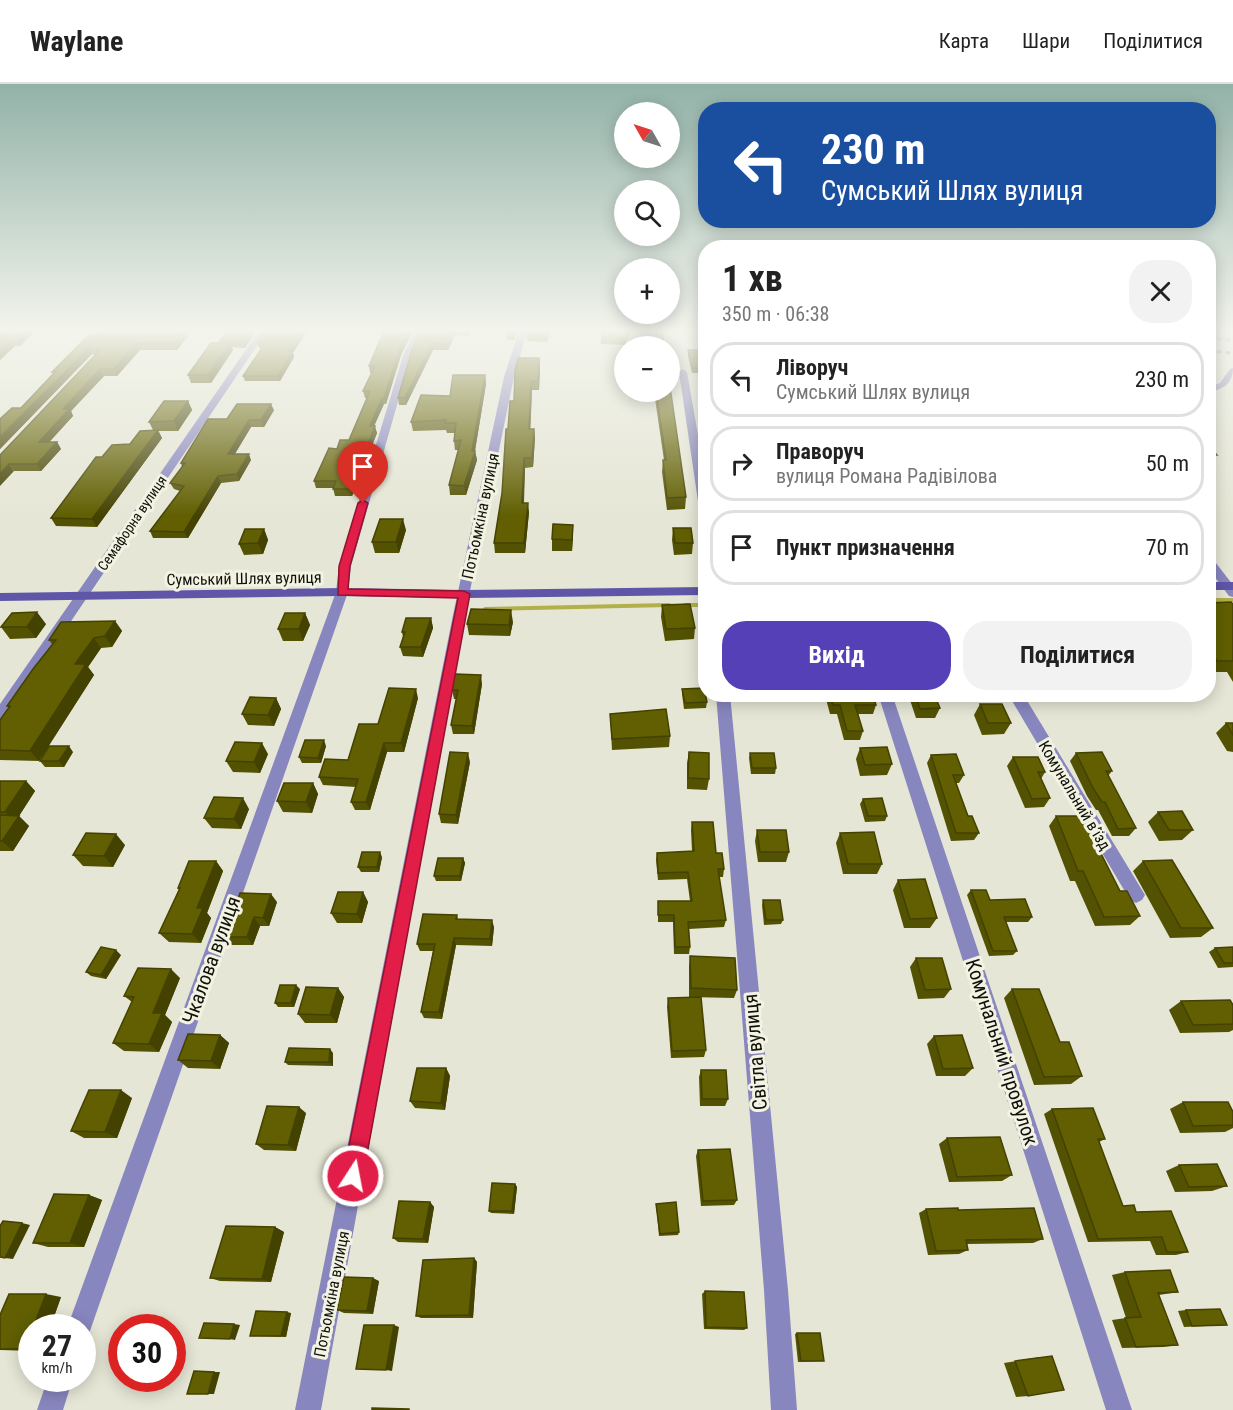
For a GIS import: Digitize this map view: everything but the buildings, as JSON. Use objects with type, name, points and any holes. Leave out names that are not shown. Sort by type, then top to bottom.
[{"type":"main road","points":[[1216,587],[1231,589]]},
{"type":"main road","name":"Сумський Шлях вулиця","points":[[0,597],[342,592],[464,594],[698,591]]},
{"type":"street","name":"Семафорна вулиця","points":[[0,715],[221,393]]},
{"type":"street","name":"Чкалова вулиця","points":[[84,1314],[342,592],[345,566],[396,393]]},
{"type":"street","name":"Потьомкіна вулиця","points":[[309,1410],[464,594],[506,393]]},
{"type":"street","points":[[686,393],[698,464]]},
{"type":"street","points":[[1216,571],[1231,589]]},
{"type":"street","name":"Світла вулиця","points":[[724,702],[776,1290],[784,1410]]},
{"type":"street","name":"Комунальний провулок","points":[[888,702],[1119,1410]]},
{"type":"street","name":"Комунальний в’їзд","points":[[1020,702],[1136,895]]},
{"type":"street","points":[[50,1410],[56,1392]]},
{"type":"waterway","points":[[1216,600],[1233,600]]},
{"type":"waterway","points":[[485,609],[669,605]]},
{"type":"waterway","points":[[685,605],[698,605]]},
{"type":"route","points":[[353,1176],[464,594],[342,592],[345,566],[363,503]]}]
